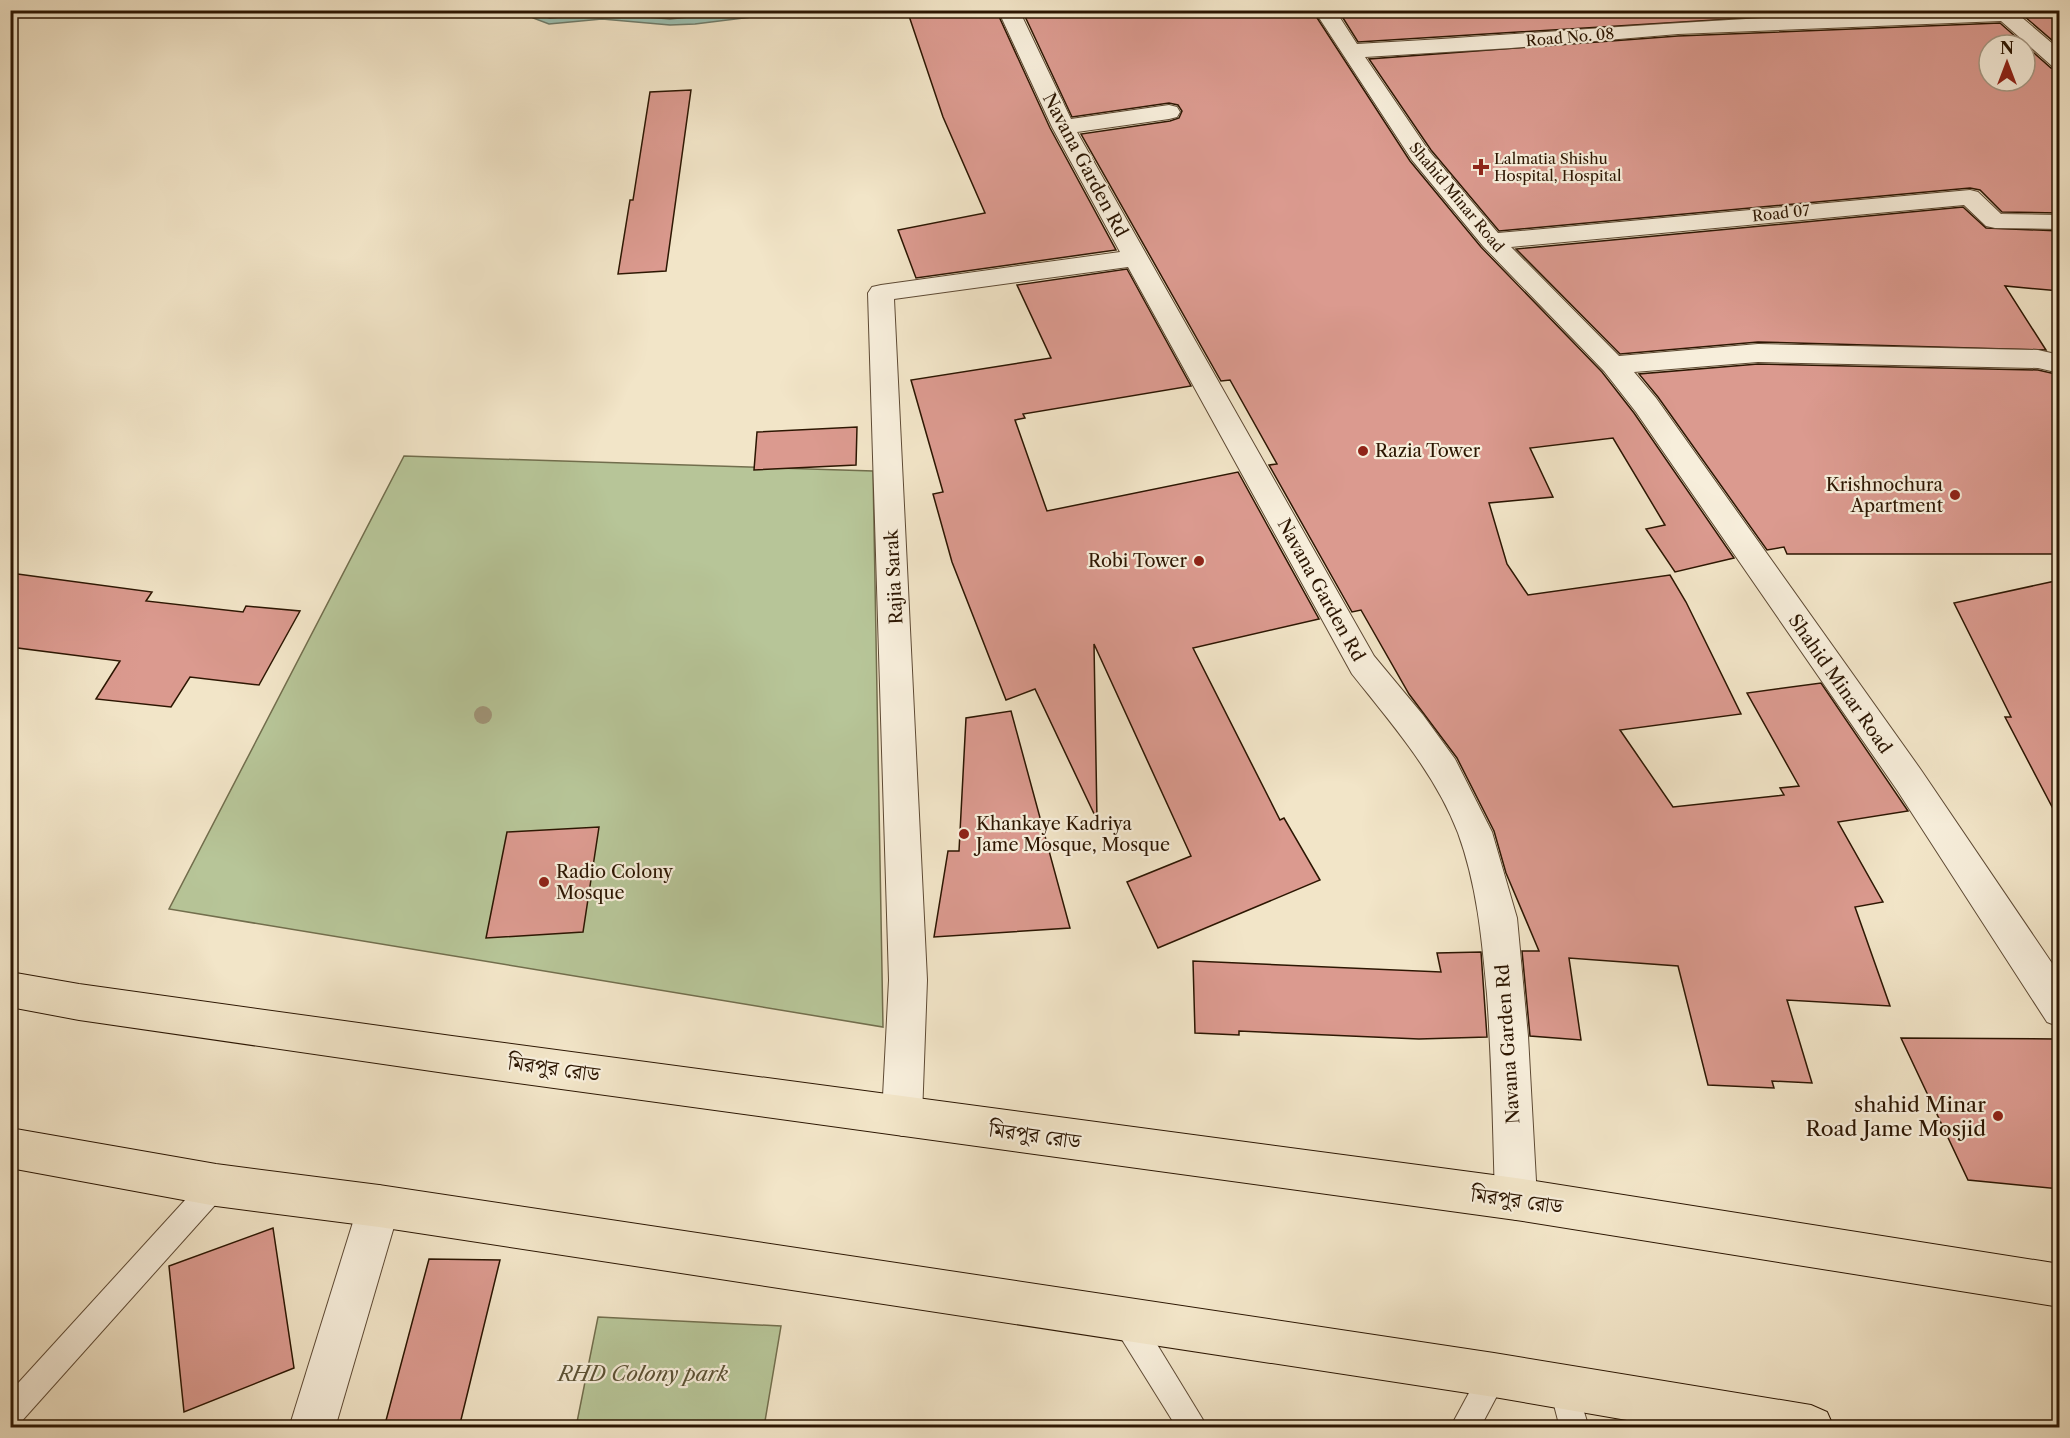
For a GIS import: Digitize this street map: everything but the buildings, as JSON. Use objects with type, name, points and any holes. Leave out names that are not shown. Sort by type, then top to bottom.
[{"type":"highway","name":"মিরপুর রোড","points":[[10,989],[79,1002],[1516,1199],[2060,1286]]},
{"type":"highway","points":[[10,1148],[216,1185],[378,1206],[1494,1375],[1811,1428]]},
{"type":"street","name":"Navana Garden Rd","points":[[1008,10],[1063,127],[1364,666],[1411,724],[1443,769],[1475,832],[1498,918],[1509,1036],[1516,1199]]},
{"type":"street","name":"Shahid Minar Road","points":[[1324,10],[1420,155],[1492,241],[1613,365],[1646,405],[2011,932],[2060,1009]]},
{"type":"street","points":[[2002,13],[2060,61]]},
{"type":"street","name":"Road No. 08","points":[[1350,51],[1511,42],[1678,28],[2002,13]]},
{"type":"street","points":[[1063,127],[1169,112]]},
{"type":"street","name":"Road 07","points":[[1492,241],[1970,196],[1995,221],[2060,222]]},
{"type":"street","name":"Rajia Sarak","points":[[902,1116],[908,980],[881,293],[1135,258]]},
{"type":"street","points":[[1613,365],[1758,353],[2038,359],[2060,364]]},
{"type":"street","points":[[312,1428],[378,1206]]},
{"type":"lane","points":[[10,1413],[216,1185]]},
{"type":"lane","points":[[1126,1319],[1194,1428]]},
{"type":"lane","points":[[1464,1428],[1494,1375]]},
{"type":"lane","points":[[1563,1386],[1575,1428]]},
{"type":"green space","points":[[404,456],[873,471],[883,1027],[169,909]]},
{"type":"green space","name":"RHD Colony park","points":[[598,1317],[781,1326],[764,1427],[576,1427]]},
{"type":"water","points":[[531,10],[801,11],[670,25],[602,19],[549,24],[533,18]]},
{"type":"place","name":"Lalmatia Shishu Hospital, Hospital","points":[[1481,167]]},
{"type":"place","name":"Razia Tower","points":[[1363,451]]},
{"type":"place","name":"Krishnochura Apartment","points":[[1955,495]]},
{"type":"place","name":"Robi Tower","points":[[1199,561]]},
{"type":"place","name":"Khankaye Kadriya Jame Mosque, Mosque","points":[[964,834]]},
{"type":"place","name":"Radio Colony Mosque","points":[[544,882]]},
{"type":"place","name":"shahid Minar Road Jame Mosjid","points":[[1998,1116]]}]
